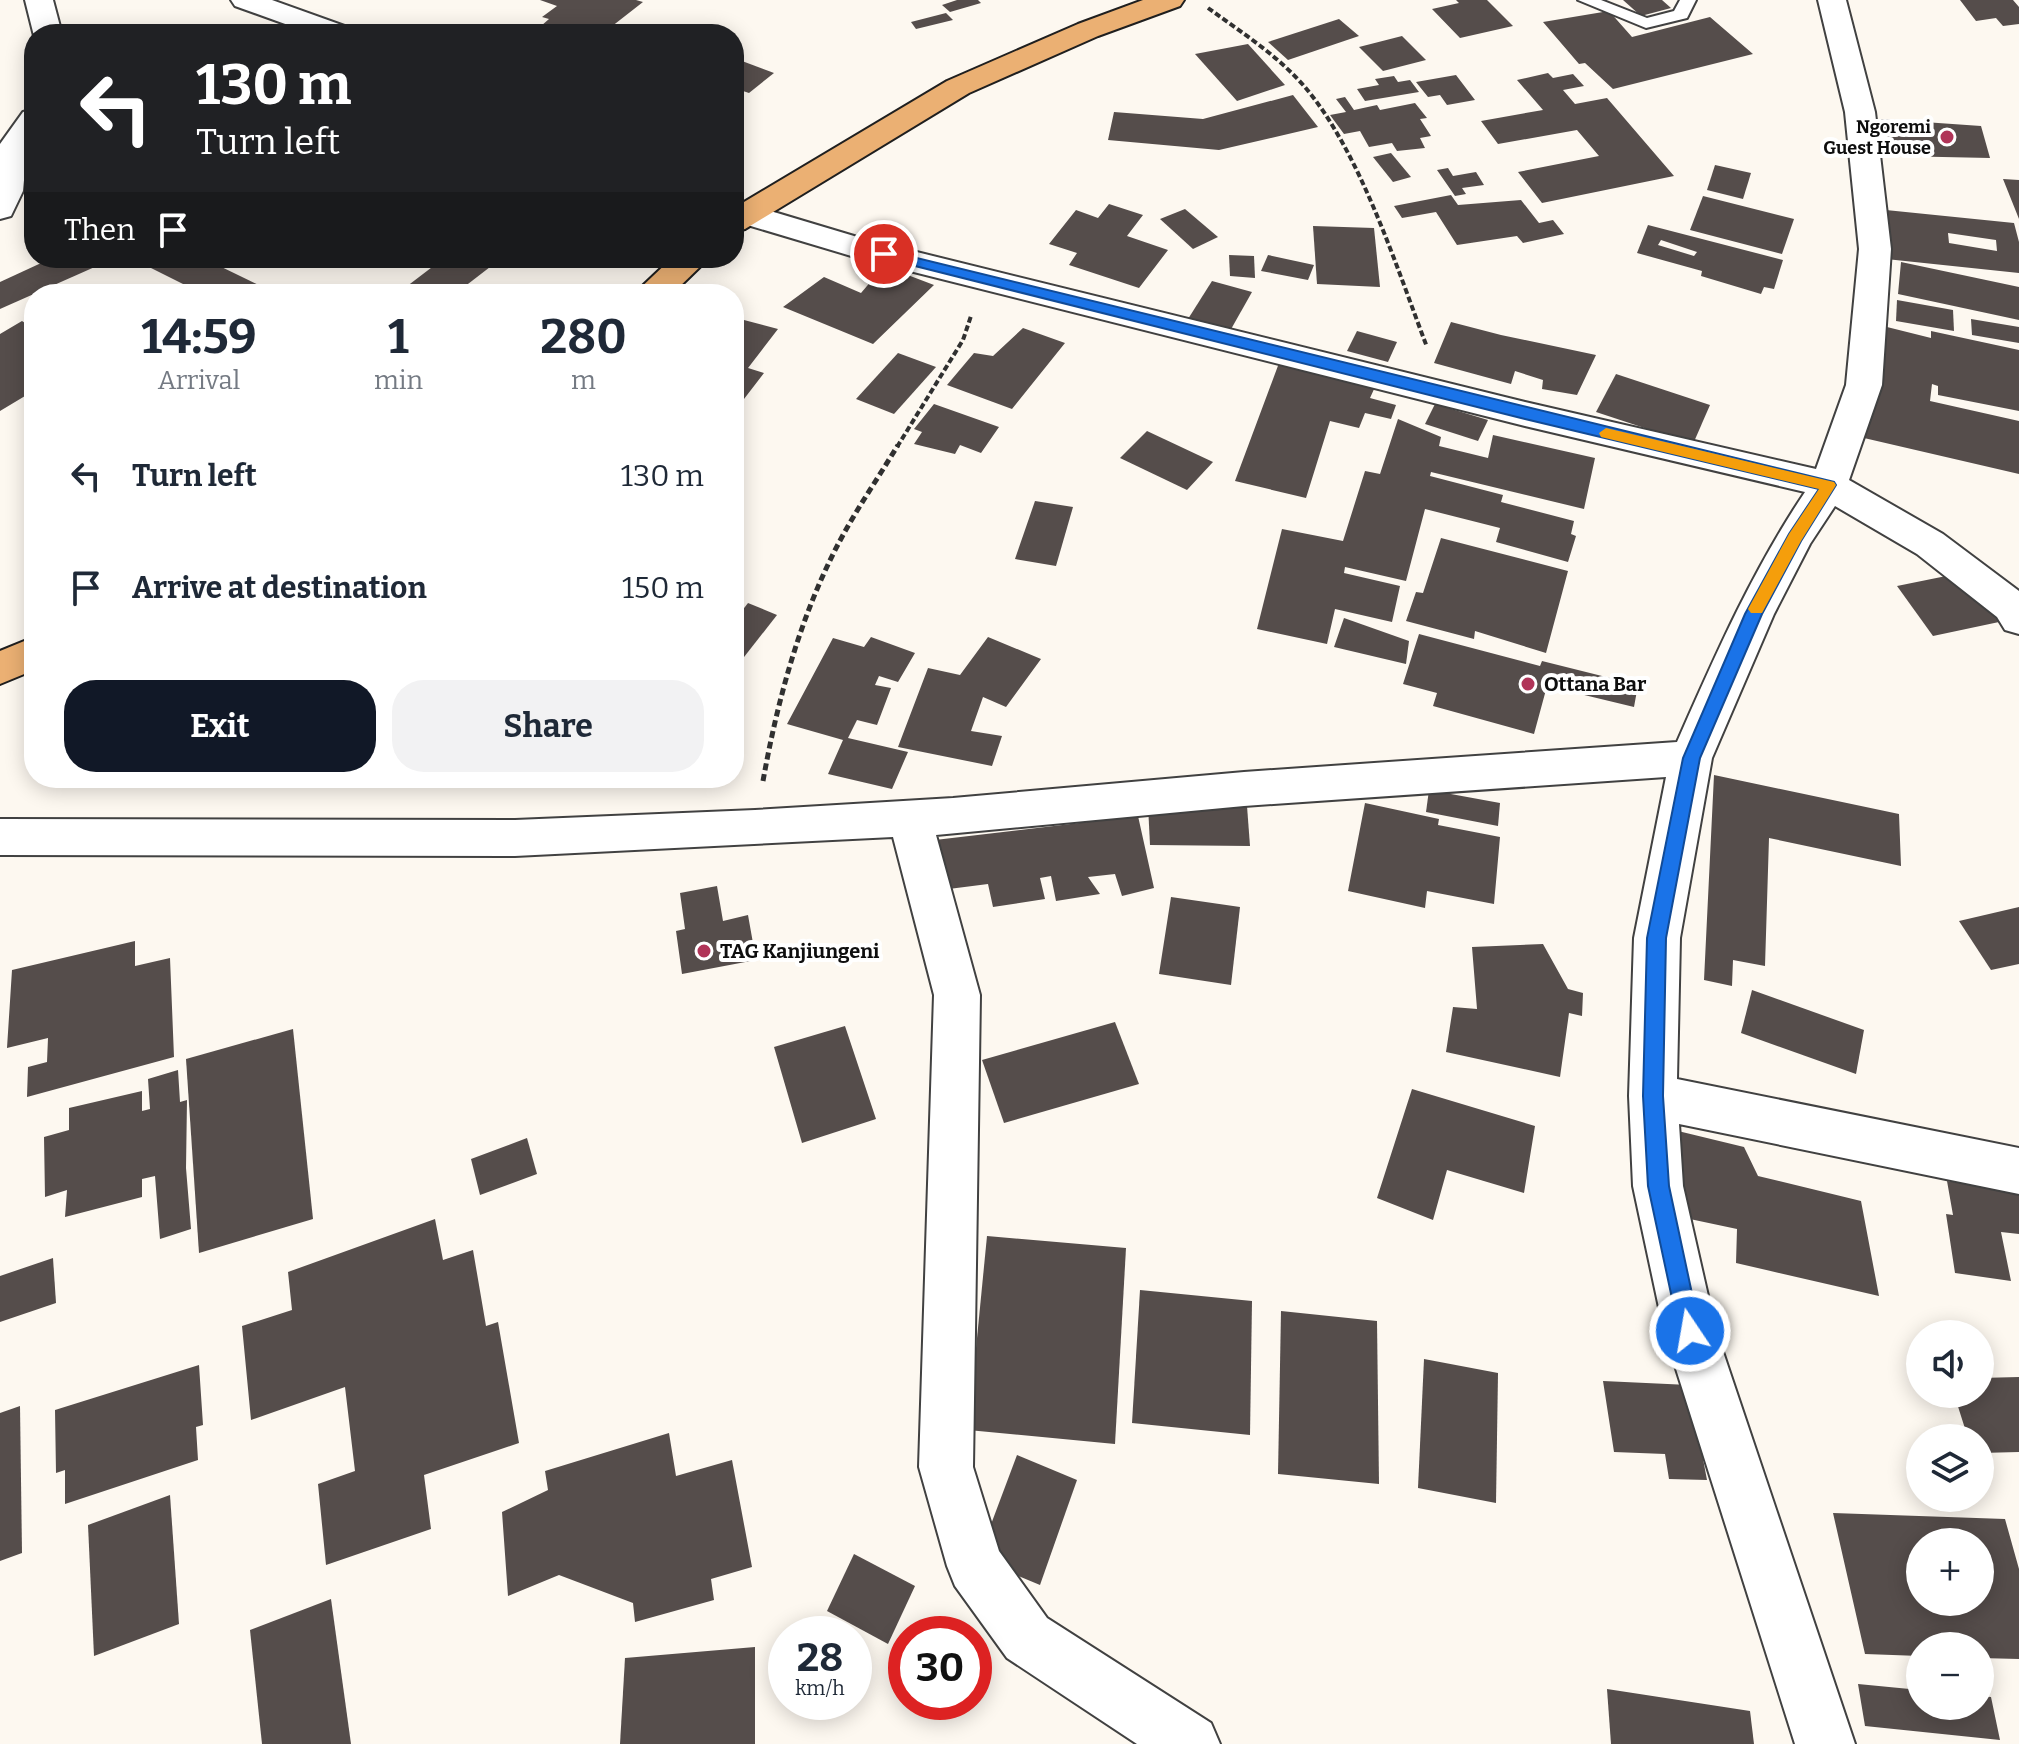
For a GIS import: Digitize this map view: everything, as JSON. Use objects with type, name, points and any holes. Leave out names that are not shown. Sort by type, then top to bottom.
[{"type":"main road","points":[[744,211],[958,87],[1088,30],[1170,0]]},
{"type":"main road","points":[[662,284],[681,268]]},
{"type":"main road","points":[[0,668],[24,657]]},
{"type":"street","points":[[42,13],[69,0]]},
{"type":"street","points":[[245,0],[312,24]]},
{"type":"street","points":[[1825,1744],[1690,1331],[1658,1186],[1653,1096],[1657,938],[1691,758],[1754,614],[1794,538],[1829,485],[1864,385],[1875,249],[1860,112],[1832,0]]},
{"type":"street","points":[[0,209],[6,200],[11,155],[24,130]]},
{"type":"street","points":[[744,217],[1444,393],[1829,485],[1930,544],[2011,606],[2019,619]]},
{"type":"street","points":[[0,837],[515,838],[755,828],[1691,758]]},
{"type":"street","points":[[910,818],[957,995],[946,1467],[975,1566],[1027,1638],[1190,1744]]},
{"type":"street","points":[[1653,1096],[2019,1171]]},
{"type":"lane","points":[[1586,0],[1646,23],[1681,14],[1688,0]]},
{"type":"path","points":[[1197,0],[1271,54],[1304,86],[1327,119],[1367,193],[1444,393]]},
{"type":"path","points":[[755,828],[776,709],[805,623],[842,536],[963,340],[984,277]]},
{"type":"building","points":[[540,0],[643,2],[615,24],[543,24],[549,19],[542,17],[557,6]]},
{"type":"building","points":[[957,0],[978,0],[981,3],[950,12],[942,5]]},
{"type":"building","points":[[1456,0],[1487,0],[1513,26],[1460,38],[1432,9],[1459,3]]},
{"type":"building","points":[[1623,0],[1662,0],[1671,8],[1641,16]]},
{"type":"building","points":[[1960,0],[2013,0],[2019,7],[2019,24],[2003,26],[1996,18],[1976,21]]},
{"type":"building","points":[[1609,11],[1632,37],[1710,17],[1753,54],[1613,89],[1585,63],[1579,64],[1543,22]]},
{"type":"building","points":[[946,13],[953,20],[916,29],[911,22]]},
{"type":"building","points":[[1339,19],[1359,36],[1288,60],[1268,42]]},
{"type":"building","points":[[1402,36],[1426,60],[1383,71],[1359,47]]},
{"type":"building","points":[[1248,44],[1285,85],[1237,101],[1195,54]]},
{"type":"building","points":[[744,62],[774,73],[749,93],[744,91]]},
{"type":"building","points":[[1548,73],[1553,78],[1573,74],[1584,86],[1563,90],[1575,104],[1607,98],[1674,176],[1542,203],[1518,172],[1599,156],[1577,130],[1498,144],[1481,121],[1543,110],[1517,80]]},
{"type":"building","points":[[1456,75],[1475,100],[1447,105],[1440,95],[1428,97],[1416,82]]},
{"type":"building","points":[[1394,76],[1398,82],[1410,80],[1419,92],[1365,101],[1357,89],[1379,85],[1375,79]]},
{"type":"building","points":[[1293,95],[1318,127],[1219,150],[1108,140],[1114,112],[1203,119]]},
{"type":"building","points":[[1345,97],[1354,110],[1377,105],[1380,110],[1415,103],[1427,118],[1420,119],[1431,136],[1420,138],[1425,148],[1397,151],[1392,143],[1369,147],[1360,131],[1344,134],[1330,115],[1346,112],[1336,99]]},
{"type":"building","points":[[1881,119],[1981,126],[1990,158],[1895,156]]},
{"type":"building","points":[[1391,153],[1411,177],[1393,182],[1373,157]]},
{"type":"building","points":[[1715,165],[1751,173],[1743,199],[1707,190]]},
{"type":"building","points":[[1448,168],[1453,176],[1476,172],[1484,185],[1462,188],[1466,194],[1455,196],[1437,170]]},
{"type":"building","points":[[2003,179],[2019,180],[2019,219]]},
{"type":"building","points":[[1451,195],[1458,205],[1521,200],[1539,223],[1553,220],[1564,234],[1523,243],[1517,236],[1457,245],[1436,212],[1402,218],[1394,206]]},
{"type":"building","points":[[1703,196],[1794,219],[1782,254],[1690,230]]},
{"type":"building","points":[[1109,204],[1143,215],[1127,236],[1168,250],[1139,288],[1069,265],[1077,253],[1049,244],[1076,210],[1098,218]]},
{"type":"building","points":[[1185,209],[1218,237],[1193,249],[1160,219]]},
{"type":"building","points":[[1876,209],[2014,223],[2019,242],[2019,273],[1886,259]],"holes":[[[1948,233],[1996,240],[1997,251],[1949,243]]]},
{"type":"building","points":[[1648,225],[1783,260],[1774,289],[1764,287],[1761,294],[1701,276],[1702,271],[1637,253]],"holes":[[[1661,240],[1697,252],[1694,256],[1658,245]]]},
{"type":"building","points":[[1313,226],[1374,228],[1380,287],[1317,284]]},
{"type":"building","points":[[1229,255],[1254,256],[1255,278],[1230,276]]},
{"type":"building","points":[[1268,255],[1314,265],[1308,280],[1261,271]]},
{"type":"building","points":[[1901,262],[2019,287],[2019,320],[1898,294]]},
{"type":"building","points":[[884,266],[934,285],[873,344],[783,307],[824,277],[861,293]]},
{"type":"building","points":[[30,268],[92,268],[56,284],[24,284],[24,298],[0,309],[0,282]]},
{"type":"building","points":[[151,268],[224,268],[256,284],[183,284]]},
{"type":"building","points":[[431,268],[489,268],[468,284],[410,284]]},
{"type":"building","points":[[1212,281],[1252,292],[1230,331],[1188,319]]},
{"type":"building","points":[[1897,300],[1953,310],[1954,331],[1896,321]]},
{"type":"building","points":[[1971,319],[2019,327],[2019,343],[1972,335]]},
{"type":"building","points":[[744,320],[778,329],[748,368],[764,373],[744,399]]},
{"type":"building","points":[[24,322],[24,397],[0,411],[0,334]]},
{"type":"building","points":[[1451,322],[1596,355],[1577,395],[1542,389],[1543,380],[1515,371],[1511,384],[1434,363]]},
{"type":"building","points":[[1883,326],[1931,338],[1931,331],[2019,350],[2019,411],[1938,395],[1938,386],[1932,384],[1930,401],[2019,421],[2019,474],[1864,438],[1870,388]]},
{"type":"building","points":[[1023,328],[1065,343],[1012,409],[947,385],[974,353],[993,356]]},
{"type":"building","points":[[1357,331],[1397,342],[1388,362],[1347,351]]},
{"type":"building","points":[[898,353],[936,367],[894,414],[856,399]]},
{"type":"building","points":[[1279,363],[1375,387],[1370,398],[1396,405],[1391,419],[1365,413],[1359,428],[1330,421],[1306,498],[1235,481]]},
{"type":"building","points":[[1616,374],[1710,405],[1693,444],[1596,412]]},
{"type":"building","points":[[934,404],[999,427],[981,453],[960,445],[955,454],[914,444],[922,432],[914,429]]},
{"type":"building","points":[[1435,404],[1488,420],[1478,441],[1425,424]]},
{"type":"building","points":[[1398,419],[1441,437],[1439,446],[1488,458],[1493,435],[1595,458],[1584,509],[1431,472],[1430,476],[1503,495],[1501,502],[1574,521],[1571,534],[1576,536],[1568,562],[1496,542],[1500,528],[1425,509],[1406,581],[1345,567],[1344,573],[1400,586],[1392,622],[1335,609],[1327,644],[1257,629],[1282,529],[1343,541],[1365,471],[1380,474]]},
{"type":"building","points":[[1147,431],[1213,462],[1187,490],[1120,458]]},
{"type":"building","points":[[1035,501],[1073,507],[1056,566],[1015,559]]},
{"type":"building","points":[[1441,538],[1568,571],[1546,653],[1475,631],[1474,639],[1406,621],[1416,592],[1423,593]]},
{"type":"building","points":[[1961,573],[1999,622],[1933,636],[1897,586]]},
{"type":"building","points":[[748,603],[777,615],[744,657],[744,608]]},
{"type":"building","points":[[1344,618],[1409,641],[1406,664],[1334,647]]},
{"type":"building","points":[[1419,634],[1540,666],[1542,661],[1638,685],[1634,707],[1547,686],[1534,734],[1433,706],[1437,693],[1403,684]]},
{"type":"building","points":[[871,637],[915,653],[898,682],[879,676],[875,685],[891,688],[877,725],[857,720],[848,738],[908,752],[892,789],[828,774],[843,740],[787,724],[833,638],[864,647]]},
{"type":"building","points":[[988,637],[1041,659],[1006,707],[983,697],[971,731],[1002,736],[992,766],[898,747],[928,668],[960,675]]},
{"type":"building","points":[[1714,775],[1899,814],[1901,866],[1769,838],[1765,966],[1733,960],[1732,986],[1704,980]]},
{"type":"building","points":[[1429,790],[1500,803],[1498,826],[1426,812]]},
{"type":"building","points":[[1365,803],[1439,819],[1438,825],[1500,837],[1494,904],[1427,891],[1425,908],[1348,891]]},
{"type":"building","points":[[1148,805],[1247,806],[1250,846],[1150,845]]},
{"type":"building","points":[[1138,816],[1154,888],[1122,896],[1115,874],[1088,877],[1100,894],[1056,901],[1051,876],[1040,878],[1045,899],[993,907],[988,884],[941,890],[935,840]]},
{"type":"building","points":[[717,886],[723,921],[748,915],[756,960],[682,974],[676,931],[685,929],[680,893]]},
{"type":"building","points":[[1171,897],[1240,907],[1231,985],[1159,974]]},
{"type":"building","points":[[2019,907],[2019,964],[1991,970],[1959,921]]},
{"type":"building","points":[[135,941],[135,966],[170,958],[174,1057],[27,1097],[28,1067],[47,1062],[48,1038],[7,1048],[12,970]]},
{"type":"building","points":[[1543,944],[1568,989],[1583,993],[1582,1016],[1569,1013],[1560,1077],[1446,1052],[1453,1007],[1477,1009],[1472,947]]},
{"type":"building","points":[[1752,990],[1864,1030],[1856,1074],[1741,1033]]},
{"type":"building","points":[[1115,1022],[1139,1084],[1004,1123],[982,1060]]},
{"type":"building","points":[[845,1026],[876,1119],[802,1143],[774,1047]]},
{"type":"building","points":[[293,1029],[313,1219],[199,1253],[186,1059]]},
{"type":"building","points":[[178,1070],[180,1102],[187,1100],[186,1168],[191,1229],[160,1239],[155,1176],[142,1179],[142,1197],[65,1217],[67,1190],[45,1197],[44,1137],[69,1130],[69,1108],[142,1091],[142,1111],[150,1109],[148,1079]]},
{"type":"building","points":[[1412,1089],[1535,1126],[1524,1193],[1447,1170],[1433,1220],[1377,1198]]},
{"type":"building","points":[[1678,1131],[1744,1147],[1758,1176],[1861,1201],[1879,1296],[1736,1263],[1737,1229],[1671,1215]]},
{"type":"building","points":[[527,1138],[537,1174],[480,1195],[471,1159]]},
{"type":"building","points":[[1947,1181],[2019,1191],[2019,1234],[2001,1232],[2011,1281],[1955,1273],[1946,1214],[1953,1215]]},
{"type":"building","points":[[435,1219],[443,1260],[473,1250],[486,1326],[498,1322],[519,1443],[424,1475],[431,1529],[326,1565],[318,1484],[355,1471],[345,1387],[251,1420],[242,1326],[292,1310],[288,1272]]},
{"type":"building","points":[[987,1236],[1126,1248],[1115,1444],[968,1430]]},
{"type":"building","points":[[53,1258],[56,1303],[0,1322],[0,1276]]},
{"type":"building","points":[[1140,1290],[1252,1301],[1250,1435],[1132,1423]]},
{"type":"building","points":[[1281,1311],[1377,1321],[1379,1484],[1278,1474]]},
{"type":"building","points":[[1424,1359],[1498,1373],[1496,1503],[1418,1488]]},
{"type":"building","points":[[199,1365],[203,1425],[196,1427],[198,1460],[65,1504],[65,1470],[56,1473],[55,1410]]},
{"type":"building","points":[[2019,1377],[2019,1452],[1994,1453],[1994,1424],[1964,1424],[1958,1408],[1994,1408],[1994,1378]]},
{"type":"building","points":[[1603,1381],[1689,1385],[1707,1480],[1669,1479],[1665,1454],[1614,1452]]},
{"type":"building","points":[[20,1406],[22,1553],[0,1561],[0,1413]]},
{"type":"building","points":[[669,1433],[676,1476],[732,1460],[752,1567],[711,1579],[714,1600],[635,1622],[633,1603],[559,1575],[508,1596],[502,1512],[548,1490],[545,1471]]},
{"type":"building","points":[[1017,1455],[1077,1480],[1040,1585],[978,1559]]},
{"type":"building","points":[[170,1495],[179,1624],[94,1656],[88,1525]]},
{"type":"building","points":[[1833,1513],[2005,1519],[2019,1569],[2019,1659],[1994,1658],[1994,1632],[1906,1632],[1906,1655],[1865,1654]]},
{"type":"building","points":[[854,1554],[915,1586],[901,1616],[888,1616],[888,1644],[872,1635],[872,1616],[836,1616],[827,1611]]},
{"type":"building","points":[[331,1599],[351,1744],[262,1744],[250,1630]]},
{"type":"building","points":[[755,1647],[755,1744],[620,1744],[625,1658]]},
{"type":"building","points":[[1858,1684],[1906,1689],[1906,1720],[1994,1720],[1994,1711],[2000,1740],[1865,1726]]},
{"type":"building","points":[[1607,1689],[1750,1711],[1754,1744],[1611,1744]]},
{"type":"slow traffic","points":[[1606,433],[1829,485],[1794,538],[1757,609]]},
{"type":"place","name":"Ngoremi Guest House","points":[[1947,137]]},
{"type":"place","name":"Ottana Bar","points":[[1528,684]]},
{"type":"place","name":"TAG Kanjiungeni","points":[[704,951]]},
{"type":"route","points":[[884,254],[1525,414],[1829,485],[1794,538],[1754,614],[1726,672],[1691,758],[1657,938],[1653,1096],[1658,1186],[1690,1331]]}]
